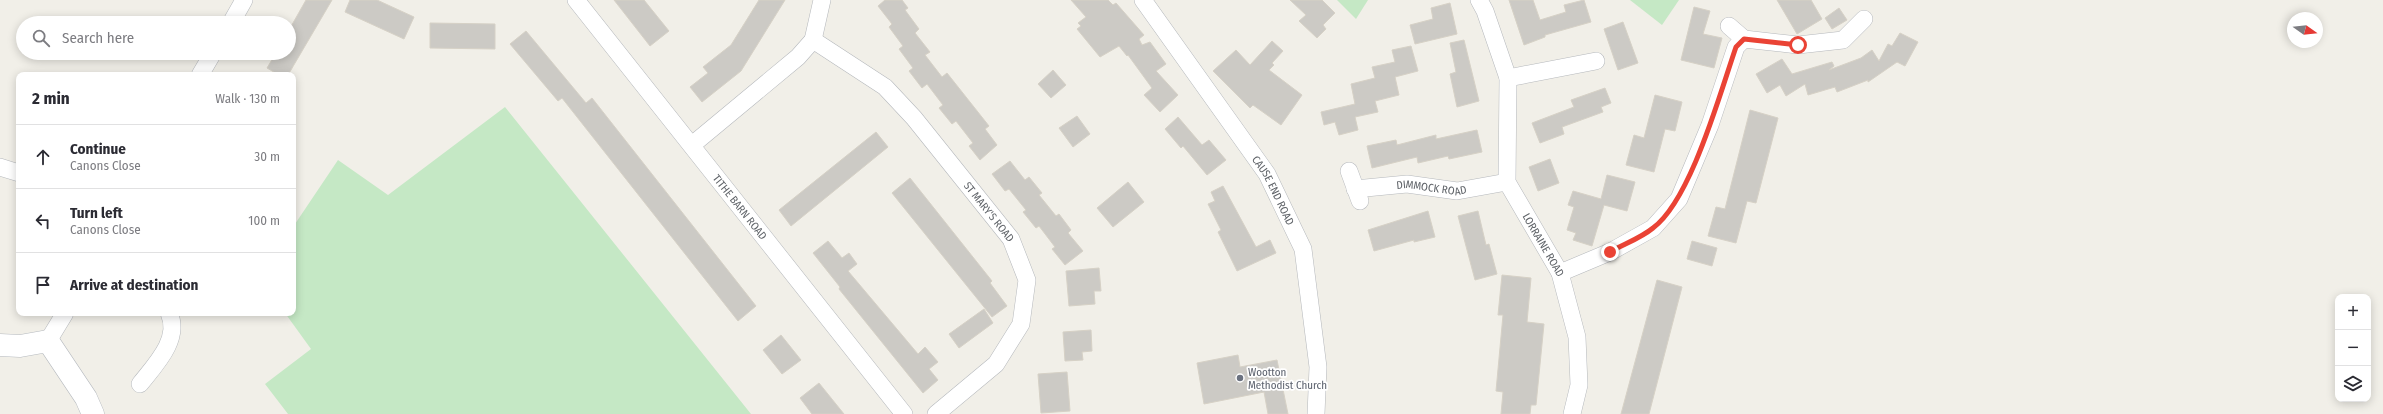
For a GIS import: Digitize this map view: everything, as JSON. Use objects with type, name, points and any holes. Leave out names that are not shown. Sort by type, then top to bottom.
[{"type":"street","points":[[235,16],[244,0]]},
{"type":"street","name":"TITHE BARN ROAD","points":[[576,0],[904,414]]},
{"type":"street","points":[[692,145],[798,57],[813,40],[822,0]]},
{"type":"street","name":"CAUSE END ROAD","points":[[1143,0],[1267,174],[1304,249],[1318,366],[1316,414]]},
{"type":"street","points":[[1479,0],[1485,11],[1508,78],[1507,182]]},
{"type":"street","points":[[1729,26],[1744,39],[1798,45],[1843,40],[1864,19]]},
{"type":"street","points":[[1560,273],[1610,252],[1653,228],[1678,199],[1710,125],[1736,47],[1744,39]]},
{"type":"street","name":"ST MARY'S ROAD","points":[[813,40],[885,87],[914,118],[1011,239],[1027,280],[1021,324],[996,364],[936,414]]},
{"type":"street","points":[[202,72],[209,60]]},
{"type":"street","points":[[1508,78],[1596,61]]},
{"type":"street","points":[[0,167],[16,172]]},
{"type":"street","name":"DIMMOCK ROAD","points":[[1349,171],[1357,195],[1407,184],[1457,191],[1507,182]]},
{"type":"street","name":"LORRAINE ROAD","points":[[1507,182],[1560,273],[1577,337],[1579,385],[1572,414]]},
{"type":"street","points":[[0,345],[20,346],[48,341],[63,316]]},
{"type":"street","points":[[140,384],[160,359],[172,339],[169,316]]},
{"type":"street","points":[[48,341],[86,398],[93,414]]},
{"type":"green space","points":[[1337,0],[1368,0],[1356,19]]},
{"type":"green space","points":[[1630,0],[1679,0],[1662,25]]},
{"type":"green space","points":[[505,107],[751,414],[288,414],[265,384],[311,349],[287,316],[296,316],[296,223],[338,160],[388,195]]},
{"type":"building","points":[[306,0],[332,0],[290,72],[274,72],[267,68],[272,60],[296,60],[296,18]]},
{"type":"building","points":[[350,0],[377,0],[414,17],[404,39],[345,12]]},
{"type":"building","points":[[614,0],[644,0],[669,31],[650,46]]},
{"type":"building","points":[[759,0],[785,0],[741,71],[702,102],[690,87],[708,73],[703,67],[731,45]]},
{"type":"building","points":[[885,0],[902,0],[908,8],[905,10],[919,29],[915,33],[930,52],[925,55],[942,77],[947,73],[989,126],[985,129],[997,145],[980,160],[969,146],[973,143],[956,121],[952,124],[939,108],[943,105],[927,84],[922,88],[909,71],[913,68],[899,49],[903,46],[889,27],[892,24],[878,6]]},
{"type":"building","points":[[1071,0],[1108,0],[1113,5],[1116,3],[1144,35],[1139,39],[1142,45],[1150,42],[1166,64],[1156,71],[1178,95],[1160,112],[1144,95],[1152,88],[1128,55],[1127,56],[1119,46],[1100,57],[1077,29],[1081,26],[1078,23],[1086,17]]},
{"type":"building","points":[[1290,0],[1322,0],[1335,13],[1323,25],[1326,29],[1317,38],[1299,21],[1306,15]]},
{"type":"building","points":[[1509,0],[1533,0],[1540,20],[1566,12],[1564,5],[1584,0],[1591,22],[1545,35],[1545,37],[1524,45]]},
{"type":"building","points":[[1777,0],[1811,0],[1822,19],[1797,34]]},
{"type":"building","points":[[1450,3],[1457,34],[1415,44],[1410,25],[1433,19],[1431,8]]},
{"type":"building","points":[[1694,7],[1710,11],[1703,34],[1722,38],[1714,68],[1681,60]]},
{"type":"building","points":[[1839,8],[1847,20],[1832,29],[1825,18]]},
{"type":"building","points":[[1623,22],[1638,63],[1618,70],[1604,29]]},
{"type":"building","points":[[430,23],[495,24],[495,49],[430,48]]},
{"type":"building","points":[[526,31],[586,103],[592,98],[756,306],[738,321],[562,98],[558,101],[510,44]]},
{"type":"building","points":[[1900,33],[1918,42],[1905,66],[1897,62],[1868,82],[1868,80],[1837,92],[1835,87],[1808,95],[1805,84],[1786,96],[1780,85],[1767,93],[1756,74],[1782,59],[1792,74],[1832,62],[1834,66],[1829,70],[1861,58],[1872,50],[1879,61],[1888,44],[1892,46]]},
{"type":"building","points":[[1464,40],[1479,101],[1457,107],[1450,74],[1456,72],[1450,43]]},
{"type":"building","points":[[1272,41],[1283,51],[1272,63],[1274,65],[1269,70],[1302,95],[1281,125],[1253,105],[1250,108],[1213,71],[1236,50],[1250,65]]},
{"type":"building","points":[[1411,46],[1418,71],[1395,77],[1399,95],[1375,101],[1378,112],[1355,117],[1358,130],[1339,135],[1335,122],[1324,125],[1321,112],[1355,104],[1351,84],[1375,78],[1372,67],[1395,62],[1392,50]]},
{"type":"building","points":[[1053,70],[1066,85],[1051,98],[1038,84]]},
{"type":"building","points":[[1605,88],[1611,103],[1601,107],[1603,112],[1562,127],[1564,134],[1540,143],[1532,123],[1574,107],[1571,100]]},
{"type":"building","points":[[1655,95],[1682,102],[1675,131],[1665,129],[1654,172],[1626,165],[1634,135],[1644,138]]},
{"type":"building","points":[[1750,110],[1778,118],[1756,203],[1747,201],[1736,243],[1708,236],[1716,207],[1725,209]]},
{"type":"building","points":[[1077,116],[1090,134],[1073,147],[1059,128]]},
{"type":"building","points":[[1178,117],[1202,145],[1209,140],[1226,160],[1207,175],[1183,146],[1181,148],[1165,129]]},
{"type":"building","points":[[1477,130],[1482,152],[1449,159],[1448,156],[1418,163],[1417,157],[1372,168],[1367,146],[1396,140],[1397,145],[1436,135],[1436,139]]},
{"type":"building","points":[[876,132],[888,147],[791,226],[779,210]]},
{"type":"building","points":[[1550,159],[1559,183],[1538,191],[1529,167]]},
{"type":"building","points":[[1010,161],[1025,180],[1029,177],[1042,193],[1039,195],[1056,216],[1059,214],[1071,230],[1068,233],[1083,251],[1065,265],[1052,249],[1055,247],[1039,226],[1036,228],[1023,212],[1026,210],[1009,189],[1005,191],[992,174]]},
{"type":"building","points":[[1607,175],[1635,182],[1627,211],[1604,205],[1592,246],[1573,240],[1576,233],[1567,230],[1574,207],[1568,205],[1573,191],[1601,199]]},
{"type":"building","points":[[910,178],[992,281],[990,283],[1007,306],[992,317],[892,193]]},
{"type":"building","points":[[1128,182],[1144,202],[1113,227],[1097,208]]},
{"type":"building","points":[[1223,186],[1256,247],[1270,240],[1276,253],[1237,271],[1218,232],[1221,230],[1208,204],[1215,201],[1211,192]]},
{"type":"building","points":[[1428,211],[1435,237],[1414,242],[1414,240],[1374,251],[1368,230]]},
{"type":"building","points":[[1478,211],[1486,245],[1489,244],[1497,274],[1475,280],[1458,216]]},
{"type":"building","points":[[828,241],[842,258],[849,253],[857,264],[848,271],[918,354],[925,347],[938,362],[929,369],[938,380],[923,393],[839,289],[840,287],[813,253]]},
{"type":"building","points":[[1692,241],[1717,248],[1712,266],[1687,259]]},
{"type":"building","points":[[1099,268],[1101,291],[1094,291],[1095,304],[1069,306],[1066,271]]},
{"type":"building","points":[[1502,275],[1531,278],[1527,322],[1544,324],[1536,405],[1531,405],[1530,414],[1501,414],[1503,392],[1496,391],[1503,315],[1498,315]]},
{"type":"building","points":[[1657,280],[1682,287],[1649,414],[1621,414]]},
{"type":"building","points":[[984,309],[993,323],[959,348],[949,334]]},
{"type":"building","points":[[1091,330],[1092,351],[1082,352],[1083,360],[1065,361],[1063,332]]},
{"type":"building","points":[[781,335],[801,360],[782,374],[763,350]]},
{"type":"building","name":"Wootton Methodist Church","points":[[1238,355],[1240,367],[1277,360],[1288,414],[1268,414],[1264,392],[1204,404],[1197,363]]},
{"type":"building","points":[[1067,372],[1070,411],[1041,413],[1038,374]]},
{"type":"building","points":[[819,383],[844,414],[812,414],[800,398]]},
{"type":"place","name":"Wootton Methodist Church","points":[[1240,378]]},
{"type":"route","points":[[1610,252],[1653,228],[1678,199],[1710,125],[1736,47],[1744,39],[1798,45]]}]
